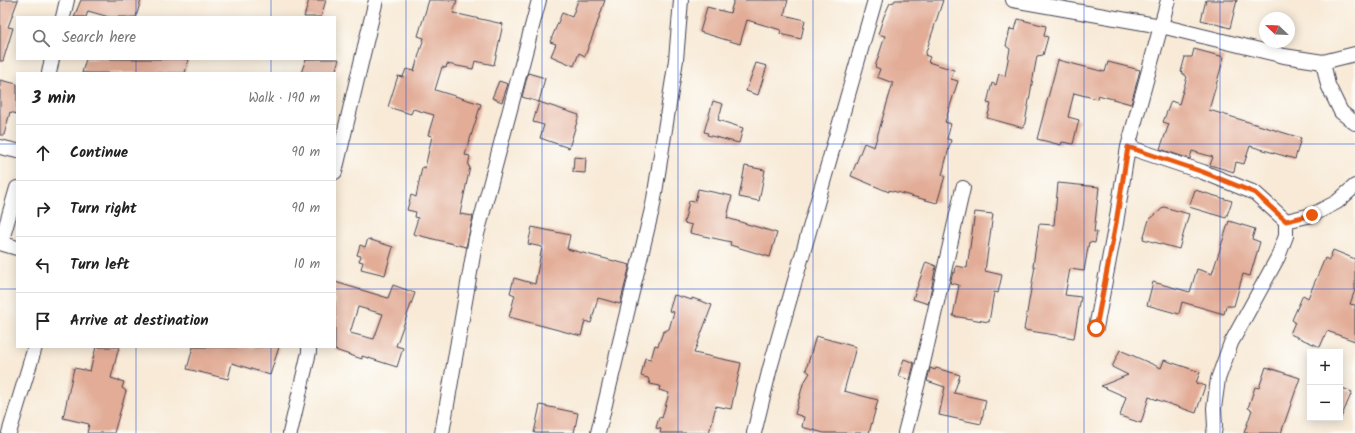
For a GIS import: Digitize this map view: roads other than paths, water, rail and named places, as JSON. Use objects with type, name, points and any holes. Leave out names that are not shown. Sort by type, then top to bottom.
[{"type":"street","points":[[63,16],[67,0]]},
{"type":"street","points":[[336,168],[376,0]]},
{"type":"street","points":[[442,433],[476,238],[539,0]]},
{"type":"street","points":[[598,433],[653,205],[676,60],[681,0]]},
{"type":"street","points":[[754,433],[770,368],[875,0]]},
{"type":"street","points":[[1013,0],[1162,26],[1284,56],[1323,62],[1355,54]]},
{"type":"street","points":[[1096,328],[1116,223],[1128,147],[1168,0]]},
{"type":"street","points":[[48,72],[52,60]]},
{"type":"street","points":[[1323,62],[1328,86],[1341,112],[1355,123]]},
{"type":"street","points":[[0,147],[16,151]]},
{"type":"street","points":[[1128,147],[1203,172],[1255,193],[1286,221],[1286,236],[1278,257],[1231,343],[1218,378],[1214,408],[1216,426],[1214,433]]},
{"type":"street","points":[[1286,221],[1312,215],[1337,202],[1355,186]]},
{"type":"street","points":[[904,433],[923,363],[962,188]]},
{"type":"street","points":[[16,191],[0,243],[16,248]]},
{"type":"street","points":[[9,433],[34,348]]},
{"type":"street","points":[[290,433],[309,348]]}]
